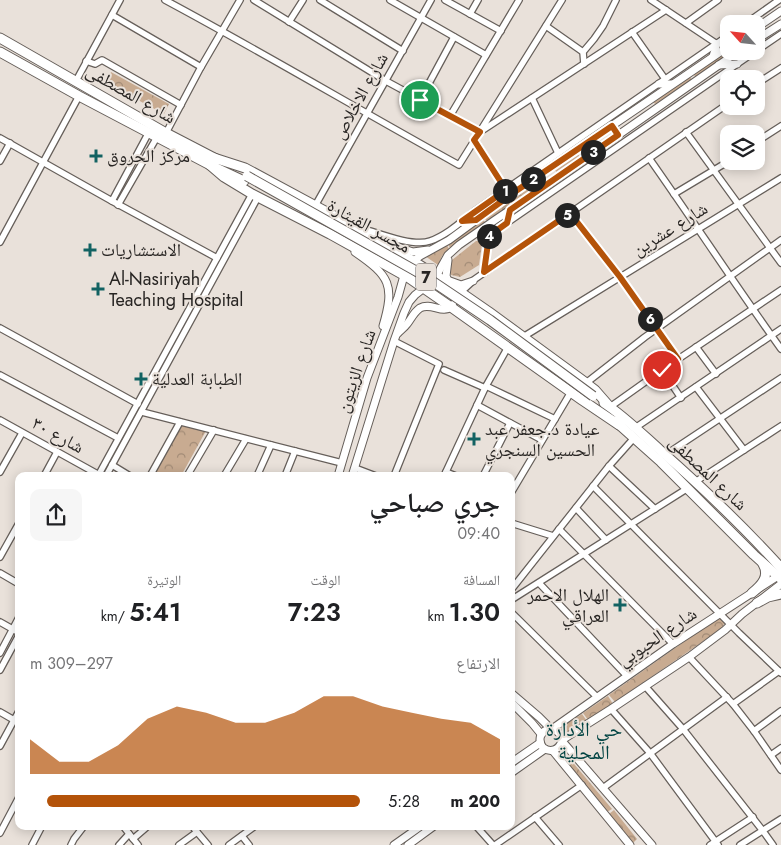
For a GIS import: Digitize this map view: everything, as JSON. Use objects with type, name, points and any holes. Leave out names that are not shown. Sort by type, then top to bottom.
[{"type":"highway","name":"شارع المصطفى","points":[[0,39],[76,80],[212,161]]},
{"type":"highway","name":"شارع المصطفى","points":[[0,52],[153,135],[246,178]]},
{"type":"highway","points":[[212,161],[245,168],[441,276],[450,285],[586,383],[610,406]]},
{"type":"highway","points":[[212,161],[224,177],[255,196],[330,234],[404,275],[452,306],[571,392],[619,424]]},
{"type":"highway","name":"مجسر القيثارة","points":[[246,178],[420,280],[592,398]]},
{"type":"highway","points":[[377,260],[383,260],[386,256],[388,251],[385,246]]},
{"type":"highway","name":"7","points":[[592,398],[610,406]]},
{"type":"highway","name":"7","points":[[592,398],[619,424]]},
{"type":"highway","name":"شارع المصطفى","points":[[610,406],[754,555],[780,576]]},
{"type":"highway","name":"شارع المصطفى","points":[[619,424],[665,455],[695,482],[762,547],[780,576]]},
{"type":"highway","points":[[762,547],[781,557]]},
{"type":"highway","points":[[752,593],[762,584],[766,573],[764,566],[754,555]]},
{"type":"highway","points":[[756,603],[768,597],[781,594]]},
{"type":"main road","points":[[765,22],[781,12]]},
{"type":"main road","points":[[765,34],[781,24]]},
{"type":"main road","points":[[713,56],[717,44]]},
{"type":"main road","points":[[413,261],[449,240],[513,193],[720,52]]},
{"type":"main road","points":[[507,223],[510,210],[725,60]]},
{"type":"main road","points":[[719,64],[737,64]]},
{"type":"main road","points":[[662,81],[672,84]]},
{"type":"main road","points":[[612,126],[618,135]]},
{"type":"main road","name":"شارع الزيتون","points":[[354,472],[395,338],[409,302],[415,295],[441,276],[442,264],[450,253],[510,210]]},
{"type":"main road","points":[[462,221],[476,220]]},
{"type":"main road","points":[[330,234],[370,263],[381,274],[388,286],[387,312],[367,378]]},
{"type":"main road","points":[[371,237],[413,252],[430,250]]},
{"type":"main road","name":"شارع الزيتون","points":[[339,472],[367,378],[398,297],[404,275],[413,261]]},
{"type":"main road","points":[[441,276],[456,284],[466,284],[473,281]]},
{"type":"main road","points":[[395,338],[420,308],[429,306],[445,310],[452,306]]},
{"type":"main road","points":[[515,771],[549,750],[559,747],[562,740],[689,657],[725,630],[756,603],[780,576]]},
{"type":"main road","name":"شارع الحبوبي","points":[[551,729],[673,644],[780,576]]},
{"type":"main road","points":[[515,696],[551,729],[560,734],[562,740],[652,845]]},
{"type":"main road","points":[[515,706],[541,734],[540,743],[515,760]]},
{"type":"main road","points":[[541,734],[551,729]]},
{"type":"main road","points":[[540,743],[582,785],[630,845]]},
{"type":"main road","points":[[394,845],[411,830]]},
{"type":"main road","points":[[408,845],[429,830]]},
{"type":"street","points":[[76,80],[120,0]]},
{"type":"street","points":[[165,0],[222,30],[459,165],[562,0]]},
{"type":"street","points":[[166,133],[238,0]]},
{"type":"street","points":[[254,0],[263,2],[289,22],[386,81],[480,132]]},
{"type":"street","points":[[289,22],[303,0]]},
{"type":"street","points":[[320,0],[403,51]]},
{"type":"street","points":[[390,0],[486,55]]},
{"type":"street","name":"شارع الاخلاص","points":[[315,206],[431,0]]},
{"type":"street","points":[[445,0],[501,31]]},
{"type":"street","points":[[470,14],[478,0]]},
{"type":"street","points":[[450,116],[519,0]]},
{"type":"street","points":[[584,64],[583,52],[603,26],[616,0]]},
{"type":"street","points":[[686,23],[718,0]]},
{"type":"street","points":[[654,1],[717,44]]},
{"type":"street","points":[[757,15],[775,1]]},
{"type":"street","points":[[480,132],[666,10]]},
{"type":"street","points":[[112,15],[202,67]]},
{"type":"street","points":[[546,26],[583,52]]},
{"type":"street","points":[[632,32],[662,81]]},
{"type":"street","points":[[765,45],[781,34]]},
{"type":"street","points":[[420,100],[454,37]]},
{"type":"street","points":[[344,222],[397,239],[423,243],[430,241],[462,221],[720,42]]},
{"type":"street","points":[[86,61],[95,64],[102,60],[181,104]]},
{"type":"street","points":[[484,272],[489,236],[743,60]]},
{"type":"street","points":[[765,78],[781,68]]},
{"type":"street","points":[[0,242],[79,96]]},
{"type":"street","points":[[532,98],[558,153]]},
{"type":"street","points":[[452,306],[461,292],[484,272],[720,109]]},
{"type":"street","points":[[765,136],[781,126]]},
{"type":"street","points":[[686,132],[781,263]]},
{"type":"street","points":[[112,201],[153,135]]},
{"type":"street","points":[[118,205],[153,135]]},
{"type":"street","points":[[0,138],[118,205],[217,258]]},
{"type":"street","points":[[474,140],[506,190]]},
{"type":"street","points":[[0,162],[10,143]]},
{"type":"street","points":[[649,158],[781,349]]},
{"type":"street","points":[[674,194],[720,166]]},
{"type":"street","name":"شارع عشرين","points":[[523,337],[781,178]]},
{"type":"street","points":[[101,472],[217,258],[255,196]]},
{"type":"street","points":[[108,472],[142,412],[255,196]]},
{"type":"street","points":[[570,213],[620,277],[678,359]]},
{"type":"street","points":[[586,383],[657,329],[781,240]]},
{"type":"street","points":[[610,406],[781,290]]},
{"type":"street","points":[[0,328],[138,404]]},
{"type":"street","points":[[515,585],[635,433],[696,387],[781,329]]},
{"type":"street","points":[[395,338],[439,364],[396,472]]},
{"type":"street","points":[[446,472],[477,405],[508,347]]},
{"type":"street","points":[[696,347],[716,374]]},
{"type":"street","points":[[444,370],[555,419]]},
{"type":"street","points":[[662,370],[681,398]]},
{"type":"street","points":[[0,375],[118,438]]},
{"type":"street","points":[[665,455],[781,378]]},
{"type":"street","points":[[696,387],[744,450]]},
{"type":"street","points":[[515,486],[571,392]]},
{"type":"street","points":[[477,405],[542,440]]},
{"type":"street","points":[[142,412],[342,463]]},
{"type":"street","name":"شارع ٣٠","points":[[0,420],[92,472]]},
{"type":"street","points":[[152,472],[180,422]]},
{"type":"street","points":[[485,472],[510,423]]},
{"type":"street","points":[[695,482],[781,426]]},
{"type":"street","points":[[189,472],[214,430]]},
{"type":"street","points":[[1,469],[22,432]]},
{"type":"street","points":[[226,472],[246,438]]},
{"type":"street","points":[[259,472],[271,445]]},
{"type":"street","points":[[287,472],[295,451]]},
{"type":"street","points":[[46,472],[57,452]]},
{"type":"street","points":[[112,465],[123,472]]},
{"type":"street","points":[[609,466],[655,509]]},
{"type":"street","points":[[355,468],[366,472]]},
{"type":"street","points":[[593,486],[719,614],[780,672],[732,704]]},
{"type":"street","points":[[515,598],[688,488]]},
{"type":"street","points":[[576,508],[606,540]]},
{"type":"street","points":[[515,524],[553,536]]},
{"type":"street","points":[[559,529],[673,644]]},
{"type":"street","points":[[0,556],[15,530]]},
{"type":"street","points":[[0,573],[15,582]]},
{"type":"street","points":[[539,583],[627,676]]},
{"type":"street","points":[[515,616],[597,697]]},
{"type":"street","points":[[0,622],[15,631]]},
{"type":"street","points":[[0,653],[15,624]]},
{"type":"street","points":[[0,670],[15,642]]},
{"type":"street","points":[[689,657],[727,697],[781,770]]},
{"type":"street","points":[[646,686],[683,729],[773,845]]},
{"type":"street","points":[[603,788],[727,697]]},
{"type":"street","points":[[611,709],[650,753],[715,844],[753,817]]},
{"type":"street","points":[[754,731],[781,711]]},
{"type":"street","points":[[0,712],[14,720],[0,746]]},
{"type":"street","points":[[771,755],[781,748]]},
{"type":"street","points":[[480,830],[494,845],[582,785]]},
{"type":"street","points":[[0,833],[15,804]]},
{"type":"street","points":[[535,817],[559,845]]},
{"type":"street","points":[[740,845],[781,819]]},
{"type":"street","points":[[32,845],[40,830]]},
{"type":"street","points":[[71,845],[81,830]]},
{"type":"street","points":[[126,830],[138,845]]},
{"type":"street","points":[[119,845],[141,830]]},
{"type":"street","points":[[179,845],[193,830]]},
{"type":"street","points":[[195,830],[208,845]]},
{"type":"street","points":[[229,845],[250,830]]},
{"type":"street","points":[[242,836],[249,845]]},
{"type":"green space","points":[[720,55],[720,60],[696,77],[693,74]]},
{"type":"green space","points":[[111,72],[169,104],[164,114],[106,83]]},
{"type":"green space","points":[[690,77],[692,80],[655,104],[653,101]]},
{"type":"green space","points":[[578,154],[580,157],[557,173],[555,170]]},
{"type":"green space","points":[[532,186],[533,190],[512,204],[510,201]]},
{"type":"green space","points":[[509,202],[511,205],[488,222],[485,219]]},
{"type":"green space","points":[[483,220],[486,223],[450,248],[448,244]]},
{"type":"green space","points":[[476,241],[482,244],[479,265],[460,277],[451,275],[452,260]]},
{"type":"green space","points":[[447,245],[449,249],[442,256],[438,265],[425,256]]},
{"type":"green space","points":[[183,424],[207,429],[183,472],[155,472]]},
{"type":"green space","points":[[716,619],[724,621],[721,629],[615,702],[609,695]]},
{"type":"green space","points":[[608,696],[613,704],[588,720],[583,713]]},
{"type":"green space","points":[[582,714],[587,721],[564,737],[558,729]]},
{"type":"green space","points":[[561,751],[564,752],[612,809],[607,812],[559,754]]},
{"type":"green space","points":[[614,810],[637,839],[633,843],[609,814]]},
{"type":"place","name":"مركز الحروق","points":[[96,156]]},
{"type":"place","name":"الاستشاريات","points":[[90,250]]},
{"type":"place","name":"Al-Nasiriyah Teaching Hospital","points":[[98,289]]},
{"type":"place","name":"الطبابة العدلية","points":[[141,379]]},
{"type":"place","name":"عيادة د.جعفر عبد الحسين السنجري","points":[[474,439]]},
{"type":"place","name":"الهلال الاحمر العراقي","points":[[620,605]]},
{"type":"district","name":"حي الأدارة المحلية","points":[[584,740]]},
{"type":"route","points":[[420,100],[480,132],[474,140],[506,190],[462,221],[476,220],[612,126],[618,135],[510,210],[507,223],[489,236],[484,272],[570,213],[620,277],[678,359],[662,370]]}]
